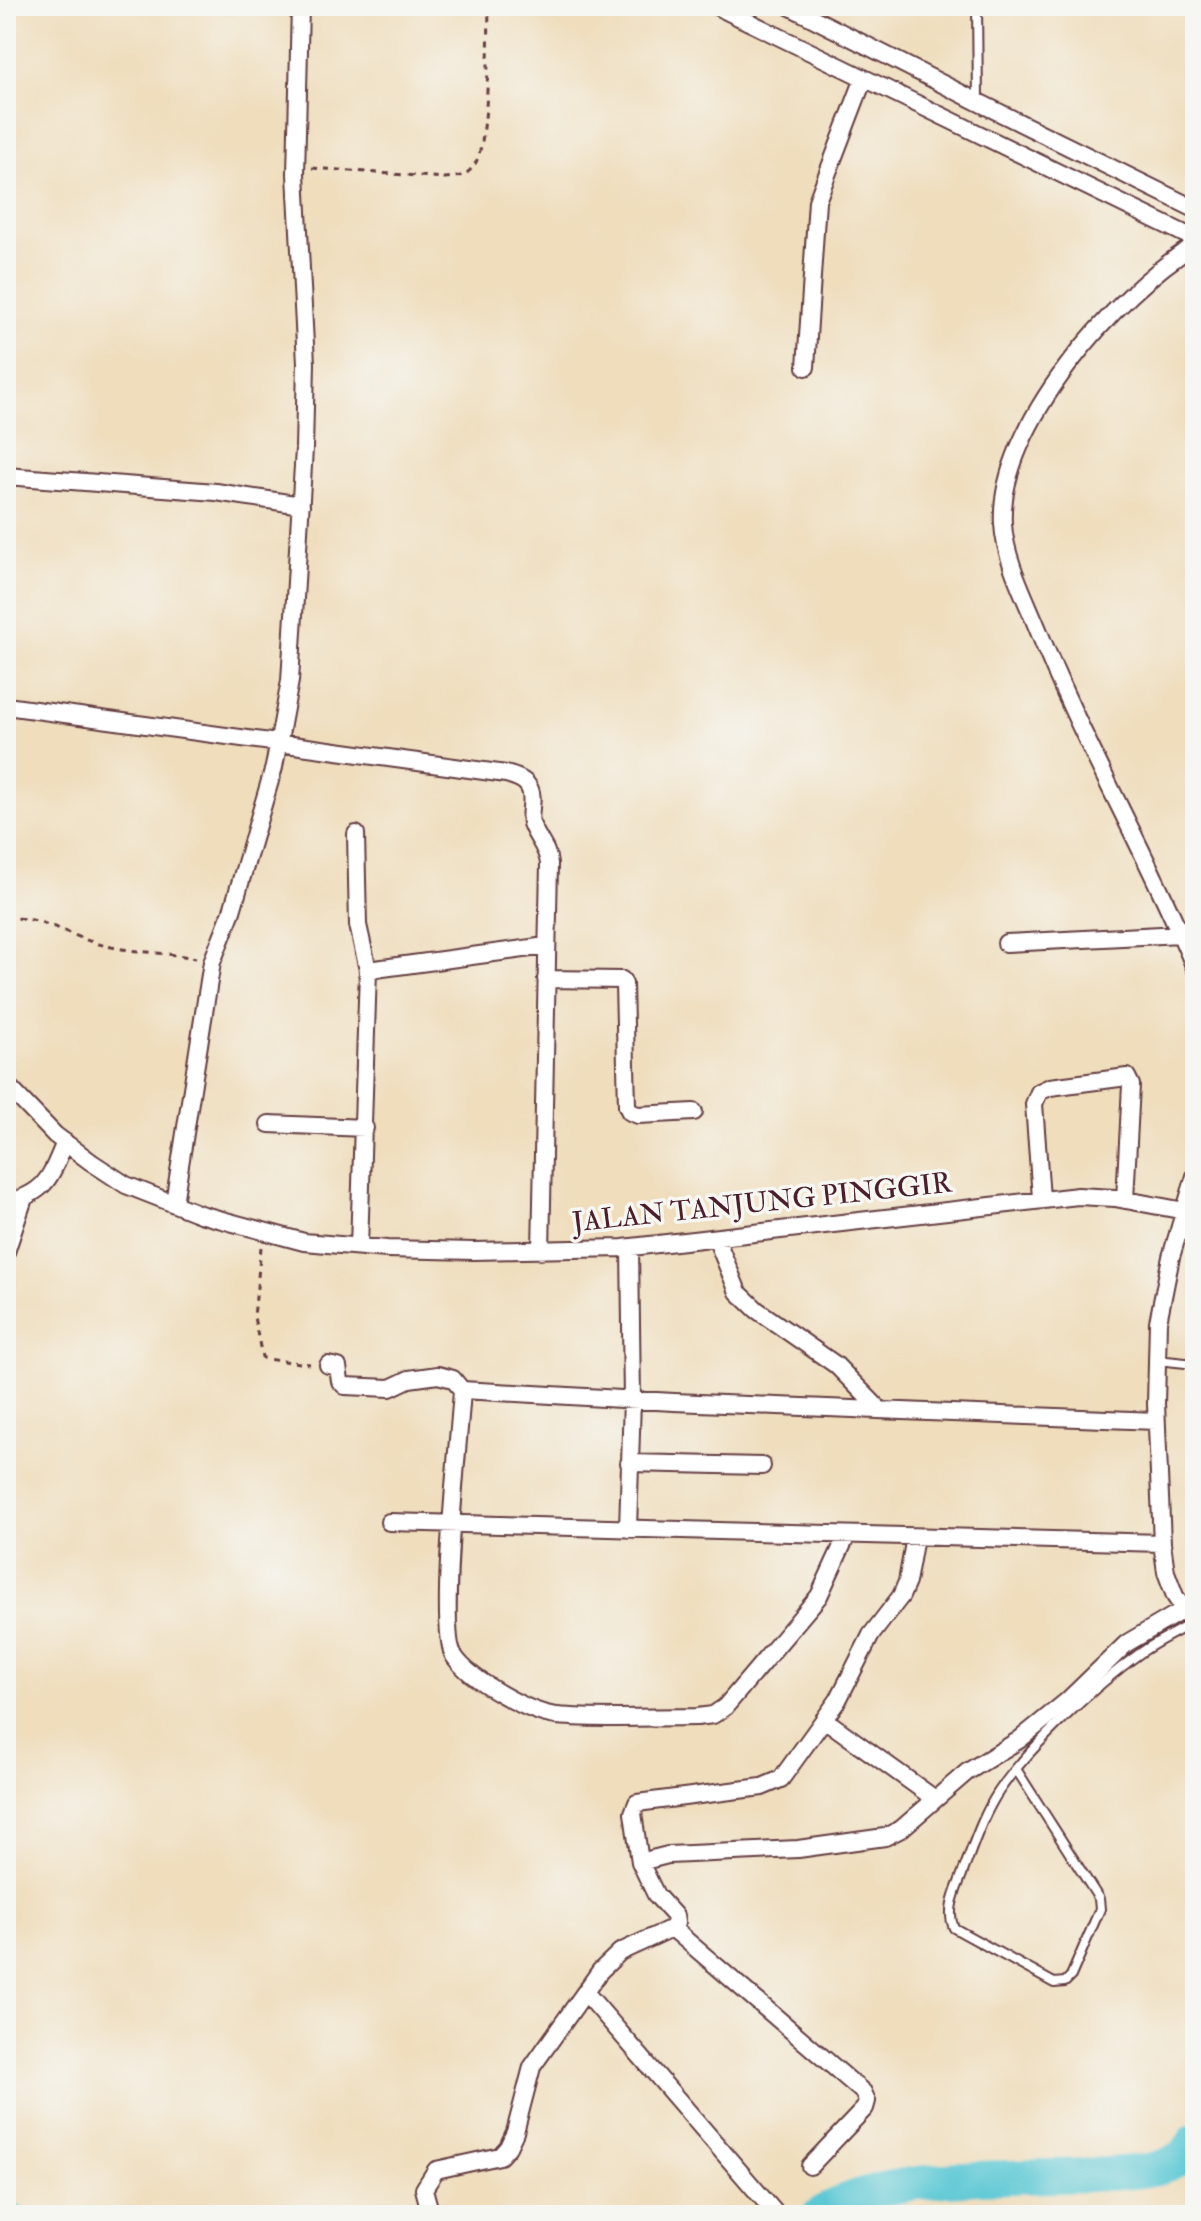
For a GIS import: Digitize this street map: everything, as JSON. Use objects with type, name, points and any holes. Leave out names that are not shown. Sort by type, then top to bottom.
[{"type":"street","points":[[174,1203],[212,962],[232,911],[279,744],[290,681],[306,363],[296,167],[300,6]]},
{"type":"street","points":[[716,6],[1195,242],[1121,302],[1049,391],[1019,446],[1005,486],[1002,508],[1003,528],[1015,573],[1052,665],[1195,968]]},
{"type":"street","points":[[789,6],[1195,209]]},
{"type":"street","points":[[806,367],[817,201],[864,78]]},
{"type":"street","points":[[6,476],[216,492],[301,505]]},
{"type":"street","points":[[6,706],[506,774],[529,786],[532,801],[530,819],[548,854],[541,1251]]},
{"type":"street","points":[[356,834],[358,925],[368,970],[359,1247]]},
{"type":"street","points":[[1006,943],[1180,934]]},
{"type":"street","points":[[368,970],[546,946]]},
{"type":"street","points":[[546,979],[622,980],[627,1106],[630,1112],[638,1115],[694,1112]]},
{"type":"street","points":[[1041,1198],[1034,1104],[1039,1092],[1050,1087],[1127,1077],[1131,1085],[1125,1200]]},
{"type":"street","name":"JALAN TANJUNG PINGGIR","points":[[6,1084],[65,1142],[126,1185],[200,1214],[304,1242],[359,1247],[541,1251],[630,1248],[1078,1196],[1125,1200],[1185,1211]]},
{"type":"street","points":[[269,1124],[365,1128]]},
{"type":"street","points":[[6,1203],[38,1191],[49,1180],[65,1142]]},
{"type":"street","points":[[640,1862],[668,1855],[798,1849],[885,1837],[901,1829],[967,1772],[1019,1740],[1067,1701],[1127,1643],[1190,1620],[1166,1572],[1162,1543],[1156,1360],[1161,1309],[1171,1257],[1195,1176]]},
{"type":"street","points":[[6,1252],[24,1198]]},
{"type":"street","points":[[716,1238],[738,1292],[757,1310],[836,1365],[878,1408]]},
{"type":"street","points":[[628,1529],[632,1399],[630,1248]]},
{"type":"street","points":[[328,1365],[338,1367],[340,1381],[345,1386],[390,1388],[409,1379],[438,1375],[453,1379],[462,1390],[452,1524],[449,1641],[454,1656],[482,1681],[518,1704],[555,1716],[713,1715],[725,1707],[819,1596],[847,1535]]},
{"type":"street","points":[[462,1390],[878,1408],[989,1416],[1156,1421]]},
{"type":"street","points":[[629,1463],[762,1466]]},
{"type":"street","points":[[389,1522],[1162,1543]]},
{"type":"street","points":[[431,2215],[424,2189],[436,2170],[487,2161],[500,2156],[508,2147],[532,2067],[600,1971],[620,1952],[672,1928],[676,1923],[675,1916],[656,1895],[640,1862],[633,1813],[637,1803],[772,1784],[781,1779],[838,1700],[871,1635],[901,1596],[907,1582],[915,1537]]},
{"type":"street","points":[[824,1719],[935,1799]]},
{"type":"street","points":[[672,1928],[863,2092],[867,2101],[865,2108],[810,2166]]},
{"type":"street","points":[[586,1993],[777,2215]]},
{"type":"lane","points":[[977,6],[978,102]]},
{"type":"lane","points":[[1156,1360],[1195,1364]]},
{"type":"lane","points":[[1016,1769],[1099,1899],[1100,1909],[1071,1976],[1060,1983],[1054,1983],[954,1928],[951,1922],[953,1901],[979,1828],[998,1793],[1016,1769],[1107,1679],[1190,1620]]},
{"type":"path","points":[[296,167],[445,178],[463,176],[475,166],[481,148],[489,6]]},
{"type":"path","points":[[6,921],[20,917],[119,949],[212,962]]},
{"type":"path","points":[[263,1231],[254,1317],[262,1357],[328,1365]]},
{"type":"waterway","points":[[819,2215],[847,2200],[918,2183],[1148,2170],[1176,2161],[1195,2140]]},
{"type":"waterway","points":[[6,2199],[27,2215]]}]
